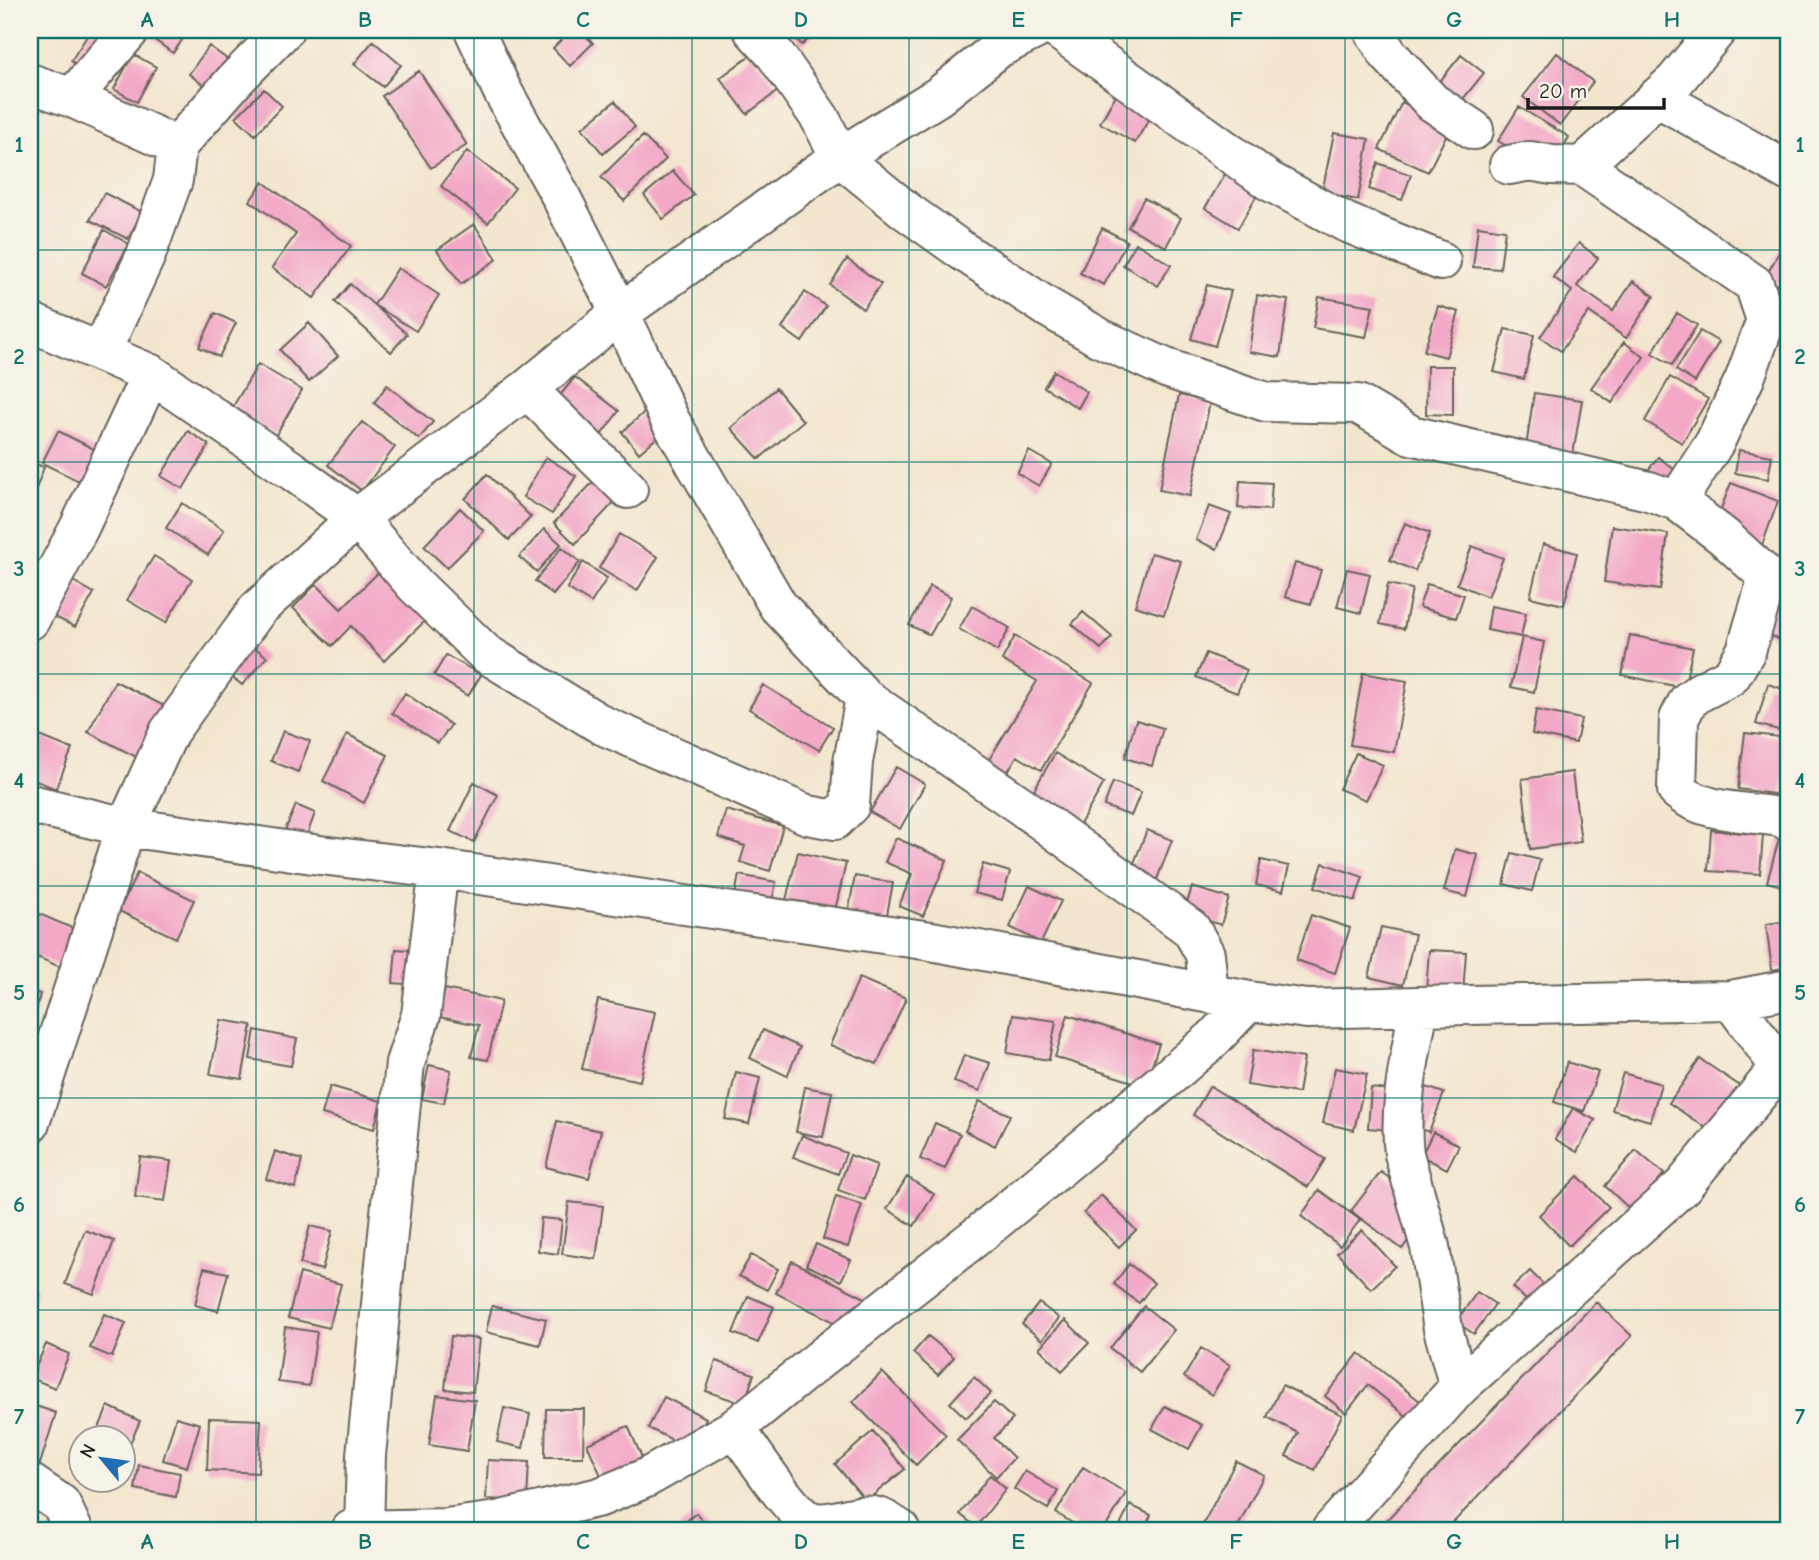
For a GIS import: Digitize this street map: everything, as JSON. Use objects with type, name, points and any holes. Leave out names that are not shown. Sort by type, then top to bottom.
[{"type":"street","points":[[72,98],[130,30]]},
{"type":"street","points":[[101,352],[146,255],[173,180],[177,146],[284,30]]},
{"type":"street","points":[[474,30],[502,90],[558,191],[620,313],[670,420],[778,606],[865,698],[1020,804],[1192,929],[1205,954],[1209,993]]},
{"type":"street","points":[[753,30],[775,54],[820,118],[840,157],[905,210],[1047,307],[1100,338],[1166,368],[1266,402],[1358,404],[1411,435],[1649,491],[1677,501],[1778,581],[1746,651],[1731,676],[1688,701],[1679,719],[1677,790],[1688,799],[1708,807],[1780,817],[1789,822]]},
{"type":"street","points":[[30,1123],[126,827],[169,732],[258,608],[356,518],[527,389],[620,313],[840,157],[939,96],[991,39],[1035,30]]},
{"type":"street","points":[[1058,30],[1269,181],[1345,222],[1441,261]]},
{"type":"street","points":[[1373,30],[1388,54],[1432,102],[1474,130]]},
{"type":"street","points":[[1582,166],[1675,81],[1717,30]]},
{"type":"street","points":[[30,83],[72,98],[177,146]]},
{"type":"street","points":[[1657,97],[1789,172]]},
{"type":"street","points":[[1509,165],[1530,161],[1582,166],[1754,284],[1766,320],[1745,378],[1715,442],[1677,501]]},
{"type":"street","points":[[30,322],[151,374],[294,472],[356,518],[415,585],[485,653],[602,725],[808,815],[835,820],[850,805],[853,762],[865,698]]},
{"type":"street","points":[[30,620],[79,528],[151,374]]},
{"type":"street","points":[[527,389],[628,489]]},
{"type":"street","points":[[30,804],[126,827],[439,869],[931,941],[1249,1001],[1307,1009],[1731,1000],[1789,989]]},
{"type":"street","points":[[364,1530],[366,1455],[405,1063],[421,1016],[439,869]]},
{"type":"street","points":[[1331,1530],[1459,1387],[1683,1186],[1784,1072],[1731,1000]]},
{"type":"street","points":[[351,1530],[446,1528],[497,1521],[560,1520],[600,1497],[646,1478],[735,1428],[982,1232],[1139,1102],[1213,1039],[1249,1001]]},
{"type":"street","points":[[1419,1006],[1406,1084],[1402,1141],[1430,1247],[1443,1329],[1459,1387]]},
{"type":"street","points":[[735,1428],[793,1507],[808,1520],[820,1522],[850,1516],[877,1516],[901,1530]]},
{"type":"street","points":[[30,1483],[61,1504],[73,1530]]},
{"type":"building","points":[[91,30],[109,43],[89,73],[71,61]]},
{"type":"building","points":[[154,30],[189,30],[173,53],[149,36]]},
{"type":"building","points":[[410,30],[425,30],[414,36]]},
{"type":"building","points":[[571,30],[580,30],[593,43],[570,66],[553,48]]},
{"type":"building","points":[[788,30],[818,30],[802,45]]},
{"type":"building","points":[[373,41],[401,65],[383,87],[354,64]]},
{"type":"building","points":[[209,46],[231,62],[210,90],[189,74]]},
{"type":"building","points":[[1557,53],[1593,82],[1560,125],[1523,97]]},
{"type":"building","points":[[133,54],[156,67],[137,102],[114,89]]},
{"type":"building","points":[[752,54],[779,90],[747,114],[720,78]]},
{"type":"building","points":[[1461,55],[1484,73],[1459,104],[1436,86]]},
{"type":"building","points":[[419,71],[467,145],[431,168],[382,96]]},
{"type":"building","points":[[264,89],[282,106],[255,135],[236,117]]},
{"type":"building","points":[[1117,93],[1152,114],[1135,143],[1100,123]]},
{"type":"building","points":[[615,101],[635,127],[603,154],[582,128]]},
{"type":"building","points":[[1402,102],[1451,126],[1428,172],[1379,149]]},
{"type":"building","points":[[1519,107],[1569,137],[1550,171],[1498,141]]},
{"type":"building","points":[[1334,133],[1369,139],[1358,200],[1322,193]]},
{"type":"building","points":[[643,136],[666,159],[624,201],[601,177]]},
{"type":"building","points":[[467,151],[515,188],[488,223],[441,186]]},
{"type":"building","points":[[1378,163],[1411,175],[1402,200],[1369,189]]},
{"type":"building","points":[[1228,169],[1261,188],[1238,228],[1205,208]]},
{"type":"building","points":[[673,171],[694,195],[663,219],[644,195]]},
{"type":"building","points":[[263,182],[351,246],[314,298],[272,268],[296,234],[250,201]]},
{"type":"building","points":[[104,193],[142,212],[128,239],[90,220]]},
{"type":"building","points":[[1144,198],[1181,218],[1166,247],[1128,227]]},
{"type":"building","points":[[474,224],[497,259],[461,284],[437,250]]},
{"type":"building","points":[[1478,226],[1505,230],[1500,269],[1473,267]]},
{"type":"building","points":[[1102,228],[1127,241],[1104,285],[1080,273]]},
{"type":"building","points":[[104,230],[129,244],[106,286],[82,273]]},
{"type":"building","points":[[1789,234],[1789,291],[1765,278]]},
{"type":"building","points":[[1136,243],[1171,265],[1158,286],[1123,265]]},
{"type":"building","points":[[1579,243],[1598,258],[1577,286],[1613,311],[1633,281],[1654,296],[1626,338],[1589,312],[1561,351],[1540,337],[1572,291],[1553,277]]},
{"type":"building","points":[[847,259],[881,284],[863,309],[830,285]]},
{"type":"building","points":[[398,268],[439,295],[416,331],[374,305]]},
{"type":"building","points":[[350,284],[407,334],[391,352],[335,302]]},
{"type":"building","points":[[1207,285],[1231,291],[1215,346],[1191,339]]},
{"type":"building","points":[[805,292],[826,306],[802,342],[782,328]]},
{"type":"building","points":[[1257,295],[1288,300],[1280,357],[1249,352]]},
{"type":"building","points":[[1319,297],[1373,306],[1366,337],[1313,328]]},
{"type":"building","points":[[1438,306],[1459,312],[1446,357],[1424,351]]},
{"type":"building","points":[[215,313],[236,323],[219,357],[199,347]]},
{"type":"building","points":[[1677,313],[1697,325],[1672,365],[1652,353]]},
{"type":"building","points":[[309,323],[338,356],[309,382],[280,350]]},
{"type":"building","points":[[1505,329],[1534,335],[1524,379],[1494,372]]},
{"type":"building","points":[[1700,331],[1719,342],[1695,382],[1676,370]]},
{"type":"building","points":[[1624,342],[1644,357],[1612,403],[1591,388]]},
{"type":"building","points":[[258,364],[302,390],[276,435],[231,410]]},
{"type":"building","points":[[1427,366],[1453,366],[1453,415],[1426,414]]},
{"type":"building","points":[[1054,371],[1087,392],[1078,408],[1044,387]]},
{"type":"building","points":[[575,377],[619,411],[598,439],[553,404]]},
{"type":"building","points":[[1670,377],[1708,399],[1682,443],[1645,421]]},
{"type":"building","points":[[387,385],[433,422],[419,439],[374,403]]},
{"type":"building","points":[[776,388],[803,421],[759,459],[731,428]]},
{"type":"building","points":[[1534,393],[1582,400],[1572,461],[1525,454]]},
{"type":"building","points":[[1179,395],[1210,402],[1190,496],[1159,490]]},
{"type":"building","points":[[649,408],[667,429],[639,453],[622,432]]},
{"type":"building","points":[[362,422],[395,447],[362,491],[328,465]]},
{"type":"building","points":[[58,431],[104,454],[89,486],[42,463]]},
{"type":"building","points":[[188,431],[209,445],[183,489],[161,476]]},
{"type":"building","points":[[1739,450],[1772,456],[1768,479],[1735,473]]},
{"type":"building","points":[[1029,451],[1052,464],[1039,486],[1017,473]]},
{"type":"building","points":[[546,457],[576,476],[552,514],[523,497]]},
{"type":"building","points":[[1658,457],[1699,488],[1644,476]]},
{"type":"building","points":[[30,462],[44,467],[36,489],[30,487]]},
{"type":"building","points":[[487,474],[531,517],[509,540],[465,499]]},
{"type":"building","points":[[598,477],[619,497],[575,544],[554,523]]},
{"type":"building","points":[[1240,481],[1272,483],[1270,510],[1238,508]]},
{"type":"building","points":[[1731,483],[1778,501],[1760,551],[1712,532]]},
{"type":"building","points":[[182,503],[224,530],[208,555],[166,528]]},
{"type":"building","points":[[1209,506],[1231,514],[1217,549],[1196,540]]},
{"type":"building","points":[[460,508],[484,531],[447,568],[424,546]]},
{"type":"building","points":[[1405,523],[1430,533],[1415,571],[1390,560]]},
{"type":"building","points":[[1612,526],[1668,534],[1660,590],[1604,582]]},
{"type":"building","points":[[544,529],[561,544],[537,572],[519,557]]},
{"type":"building","points":[[619,534],[658,557],[637,591],[599,568]]},
{"type":"building","points":[[1543,544],[1577,553],[1564,605],[1530,597]]},
{"type":"building","points":[[1472,546],[1503,558],[1488,597],[1457,584]]},
{"type":"building","points":[[562,547],[580,562],[553,595],[535,581]]},
{"type":"building","points":[[1151,553],[1181,561],[1164,615],[1135,606]]},
{"type":"building","points":[[154,556],[192,579],[166,623],[127,600]]},
{"type":"building","points":[[30,559],[49,571],[30,605]]},
{"type":"building","points":[[583,562],[607,578],[591,603],[567,588]]},
{"type":"building","points":[[1295,563],[1321,570],[1311,604],[1285,597]]},
{"type":"building","points":[[382,569],[429,617],[384,661],[351,626],[332,646],[293,608],[316,584],[341,609]]},
{"type":"building","points":[[1347,569],[1370,574],[1361,613],[1337,607]]},
{"type":"building","points":[[71,580],[94,593],[75,627],[53,616]]},
{"type":"building","points":[[1388,584],[1412,589],[1404,629],[1380,624]]},
{"type":"building","points":[[1427,584],[1464,595],[1456,618],[1419,607]]},
{"type":"building","points":[[930,586],[951,597],[930,635],[909,625]]},
{"type":"building","points":[[1776,594],[1789,601],[1789,645],[1758,629]]},
{"type":"building","points":[[972,606],[1010,628],[997,651],[959,629]]},
{"type":"building","points":[[1491,606],[1526,613],[1521,637],[1487,630]]},
{"type":"building","points":[[1083,612],[1112,637],[1101,649],[1072,624]]},
{"type":"building","points":[[1630,635],[1693,648],[1684,688],[1622,675]]},
{"type":"building","points":[[1015,636],[1093,683],[1041,770],[1017,756],[998,788],[979,776],[1037,681],[1002,660]]},
{"type":"building","points":[[1522,637],[1544,642],[1534,692],[1511,687]]},
{"type":"building","points":[[250,644],[267,657],[242,685],[226,672]]},
{"type":"building","points":[[1206,653],[1247,670],[1237,693],[1196,677]]},
{"type":"building","points":[[446,655],[481,675],[468,696],[434,675]]},
{"type":"building","points":[[1363,673],[1407,681],[1394,752],[1350,745]]},
{"type":"building","points":[[115,681],[170,709],[144,761],[88,732]]},
{"type":"building","points":[[1768,684],[1789,691],[1789,707],[1782,731],[1756,724]]},
{"type":"building","points":[[763,685],[833,727],[819,750],[749,709]]},
{"type":"building","points":[[405,693],[451,725],[438,743],[392,713]]},
{"type":"building","points":[[1536,710],[1581,719],[1576,743],[1532,734]]},
{"type":"building","points":[[1136,720],[1163,728],[1152,766],[1125,758]]},
{"type":"building","points":[[283,731],[310,741],[298,772],[271,761]]},
{"type":"building","points":[[30,732],[72,749],[56,789],[30,778]]},
{"type":"building","points":[[1745,733],[1789,738],[1781,795],[1738,789]]},
{"type":"building","points":[[347,734],[388,755],[364,803],[323,781]]},
{"type":"building","points":[[1055,753],[1104,783],[1079,826],[1030,797]]},
{"type":"building","points":[[1356,753],[1383,765],[1366,800],[1339,789]]},
{"type":"building","points":[[896,767],[925,784],[900,829],[870,812]]},
{"type":"building","points":[[1572,772],[1581,842],[1530,849],[1522,779]]},
{"type":"building","points":[[474,782],[498,795],[474,842],[450,831]]},
{"type":"building","points":[[1113,782],[1141,792],[1131,816],[1104,806]]},
{"type":"building","points":[[296,805],[315,813],[303,846],[282,837]]},
{"type":"building","points":[[726,810],[783,826],[770,871],[740,862],[745,846],[718,837]]},
{"type":"building","points":[[1785,817],[1789,819],[1789,888],[1767,882]]},
{"type":"building","points":[[1147,830],[1172,840],[1149,900],[1123,891]]},
{"type":"building","points":[[1711,830],[1763,835],[1760,874],[1708,871]]},
{"type":"building","points":[[896,838],[947,860],[923,916],[899,906],[912,874],[885,862]]},
{"type":"building","points":[[1455,849],[1478,855],[1467,897],[1444,891]]},
{"type":"building","points":[[798,852],[846,863],[834,915],[785,904]]},
{"type":"building","points":[[1512,853],[1540,860],[1532,891],[1504,884]]},
{"type":"building","points":[[1261,860],[1289,866],[1283,891],[1256,885]]},
{"type":"building","points":[[1323,863],[1363,877],[1355,901],[1315,887]]},
{"type":"building","points":[[983,864],[1010,872],[1002,900],[974,893]]},
{"type":"building","points":[[137,873],[194,900],[176,938],[119,911]]},
{"type":"building","points":[[739,875],[776,882],[770,912],[733,905]]},
{"type":"building","points":[[855,876],[893,883],[885,925],[847,918]]},
{"type":"building","points":[[1029,886],[1061,901],[1041,943],[1010,927]]},
{"type":"building","points":[[1192,887],[1229,898],[1221,925],[1184,913]]},
{"type":"building","points":[[37,913],[88,935],[72,972],[30,954],[30,929]]},
{"type":"building","points":[[1311,915],[1350,928],[1335,973],[1296,960]]},
{"type":"building","points":[[1789,921],[1789,967],[1772,970],[1766,924]]},
{"type":"building","points":[[1381,927],[1415,934],[1403,985],[1369,977]]},
{"type":"building","points":[[396,949],[421,951],[418,985],[393,983]]},
{"type":"building","points":[[1429,950],[1466,952],[1463,994],[1426,992]]},
{"type":"building","points":[[859,978],[906,998],[877,1064],[830,1045]]},
{"type":"building","points":[[445,989],[501,1001],[488,1060],[471,1057],[479,1025],[439,1017]]},
{"type":"building","points":[[30,991],[40,994],[31,1030],[30,1030]]},
{"type":"building","points":[[598,1000],[655,1012],[640,1081],[582,1069]]},
{"type":"building","points":[[1013,1015],[1056,1021],[1049,1060],[1007,1053]]},
{"type":"building","points":[[1068,1015],[1159,1044],[1145,1086],[1055,1057]]},
{"type":"building","points":[[221,1020],[252,1025],[242,1079],[210,1074]]},
{"type":"building","points":[[255,1030],[297,1039],[291,1066],[250,1059]]},
{"type":"building","points":[[763,1030],[800,1047],[787,1076],[750,1058]]},
{"type":"building","points":[[1253,1050],[1304,1058],[1298,1093],[1247,1085]]},
{"type":"building","points":[[964,1055],[990,1063],[980,1091],[954,1082]]},
{"type":"building","points":[[1700,1059],[1746,1090],[1715,1134],[1669,1103]]},
{"type":"building","points":[[1567,1062],[1598,1072],[1584,1111],[1554,1102]]},
{"type":"building","points":[[429,1065],[451,1070],[444,1103],[422,1099]]},
{"type":"building","points":[[1335,1068],[1367,1074],[1354,1130],[1323,1123]]},
{"type":"building","points":[[736,1072],[760,1078],[749,1124],[725,1119]]},
{"type":"building","points":[[1623,1073],[1661,1084],[1650,1121],[1612,1110]]},
{"type":"building","points":[[330,1086],[381,1101],[374,1129],[322,1114]]},
{"type":"building","points":[[1210,1086],[1325,1159],[1308,1187],[1193,1115]]},
{"type":"building","points":[[1423,1086],[1444,1093],[1429,1132],[1409,1125]]},
{"type":"building","points":[[805,1087],[832,1092],[823,1137],[796,1132]]},
{"type":"building","points":[[1371,1088],[1395,1091],[1391,1130],[1368,1128]]},
{"type":"building","points":[[979,1101],[1010,1115],[995,1146],[965,1131]]},
{"type":"building","points":[[1573,1108],[1595,1120],[1577,1152],[1555,1139]]},
{"type":"building","points":[[557,1121],[601,1131],[589,1178],[546,1167]]},
{"type":"building","points":[[935,1123],[960,1134],[945,1169],[920,1159]]},
{"type":"building","points":[[1433,1132],[1459,1145],[1447,1169],[1421,1156]]},
{"type":"building","points":[[802,1135],[846,1153],[838,1174],[793,1157]]},
{"type":"building","points":[[1636,1150],[1664,1174],[1632,1211],[1605,1186]]},
{"type":"building","points":[[275,1151],[302,1160],[295,1188],[266,1179]]},
{"type":"building","points":[[850,1155],[877,1165],[865,1200],[838,1190]]},
{"type":"building","points":[[140,1157],[171,1161],[165,1201],[135,1197]]},
{"type":"building","points":[[1381,1172],[1431,1209],[1402,1249],[1351,1211]]},
{"type":"building","points":[[1578,1176],[1609,1207],[1569,1246],[1539,1215]]},
{"type":"building","points":[[907,1177],[934,1194],[914,1226],[887,1209]]},
{"type":"building","points":[[1319,1190],[1360,1220],[1340,1246],[1301,1216]]},
{"type":"building","points":[[1101,1195],[1136,1230],[1119,1247],[1084,1213]]},
{"type":"building","points":[[836,1196],[862,1205],[848,1247],[823,1239]]},
{"type":"building","points":[[569,1202],[603,1206],[596,1259],[562,1254]]},
{"type":"building","points":[[541,1218],[562,1220],[558,1254],[538,1251]]},
{"type":"building","points":[[310,1226],[332,1231],[322,1270],[300,1264]]},
{"type":"building","points":[[85,1230],[114,1241],[94,1294],[65,1284]]},
{"type":"building","points":[[1362,1230],[1395,1266],[1371,1289],[1337,1253]]},
{"type":"building","points":[[816,1244],[851,1260],[841,1281],[806,1265]]},
{"type":"building","points":[[751,1255],[778,1269],[767,1290],[739,1276]]},
{"type":"building","points":[[792,1261],[865,1298],[848,1329],[776,1293]]},
{"type":"building","points":[[1129,1264],[1154,1283],[1139,1303],[1114,1284]]},
{"type":"building","points":[[204,1268],[228,1273],[218,1311],[195,1305]]},
{"type":"building","points":[[1530,1271],[1554,1295],[1538,1312],[1513,1287]]},
{"type":"building","points":[[300,1273],[341,1284],[329,1328],[288,1318]]},
{"type":"building","points":[[30,1286],[38,1288],[30,1311]]},
{"type":"building","points":[[1477,1292],[1495,1304],[1474,1334],[1456,1322]]},
{"type":"building","points":[[748,1296],[774,1307],[758,1343],[733,1333]]},
{"type":"building","points":[[1596,1302],[1632,1336],[1446,1530],[1377,1530]]},
{"type":"building","points":[[1039,1303],[1059,1318],[1042,1340],[1022,1324]]},
{"type":"building","points":[[492,1306],[546,1319],[540,1345],[486,1332]]},
{"type":"building","points":[[1144,1306],[1174,1330],[1140,1372],[1110,1348]]},
{"type":"building","points":[[104,1314],[126,1323],[112,1357],[90,1348]]},
{"type":"building","points":[[1065,1320],[1089,1343],[1062,1371],[1039,1348]]},
{"type":"building","points":[[285,1327],[317,1332],[309,1386],[278,1382]]},
{"type":"building","points":[[451,1336],[479,1339],[473,1392],[445,1389]]},
{"type":"building","points":[[928,1336],[954,1357],[938,1375],[913,1353]]},
{"type":"building","points":[[46,1344],[69,1354],[55,1388],[31,1378]]},
{"type":"building","points":[[1201,1348],[1230,1365],[1212,1395],[1184,1377]]},
{"type":"building","points":[[1359,1353],[1426,1406],[1414,1422],[1368,1385],[1346,1413],[1325,1396]]},
{"type":"building","points":[[716,1361],[754,1374],[744,1404],[706,1391]]},
{"type":"building","points":[[882,1372],[946,1435],[916,1465],[853,1402]]},
{"type":"building","points":[[974,1377],[991,1393],[966,1418],[950,1403]]},
{"type":"building","points":[[1282,1385],[1342,1415],[1315,1470],[1286,1456],[1298,1433],[1267,1417]]},
{"type":"building","points":[[437,1395],[475,1400],[467,1451],[429,1445]]},
{"type":"building","points":[[664,1397],[706,1418],[691,1449],[648,1428]]},
{"type":"building","points":[[994,1402],[1013,1419],[994,1438],[1014,1458],[996,1477],[957,1440]]},
{"type":"building","points":[[30,1404],[56,1413],[40,1464],[30,1461]]},
{"type":"building","points":[[108,1406],[140,1421],[136,1430],[136,1424],[101,1424]]},
{"type":"building","points":[[1165,1406],[1202,1425],[1189,1449],[1152,1429]]},
{"type":"building","points":[[504,1408],[530,1414],[523,1448],[497,1442]]},
{"type":"building","points":[[546,1409],[584,1409],[583,1457],[545,1457]]},
{"type":"building","points":[[176,1417],[200,1424],[187,1467],[163,1460]]},
{"type":"building","points":[[209,1418],[261,1420],[258,1473],[207,1470]]},
{"type":"building","points":[[628,1426],[647,1469],[606,1487],[587,1444]]},
{"type":"building","points":[[873,1431],[905,1469],[866,1501],[835,1464]]},
{"type":"building","points":[[488,1460],[529,1462],[527,1501],[486,1499]]},
{"type":"building","points":[[1236,1461],[1264,1475],[1236,1530],[1200,1530]]},
{"type":"building","points":[[139,1465],[180,1473],[176,1497],[136,1489]]},
{"type":"building","points":[[1083,1467],[1126,1493],[1104,1530],[1084,1530],[1056,1513]]},
{"type":"building","points":[[1025,1471],[1058,1491],[1048,1509],[1014,1489]]},
{"type":"building","points":[[990,1475],[1006,1489],[976,1527],[960,1514]]},
{"type":"building","points":[[1130,1505],[1151,1515],[1144,1530],[1118,1530]]},
{"type":"building","points":[[696,1513],[711,1530],[676,1530]]}]
